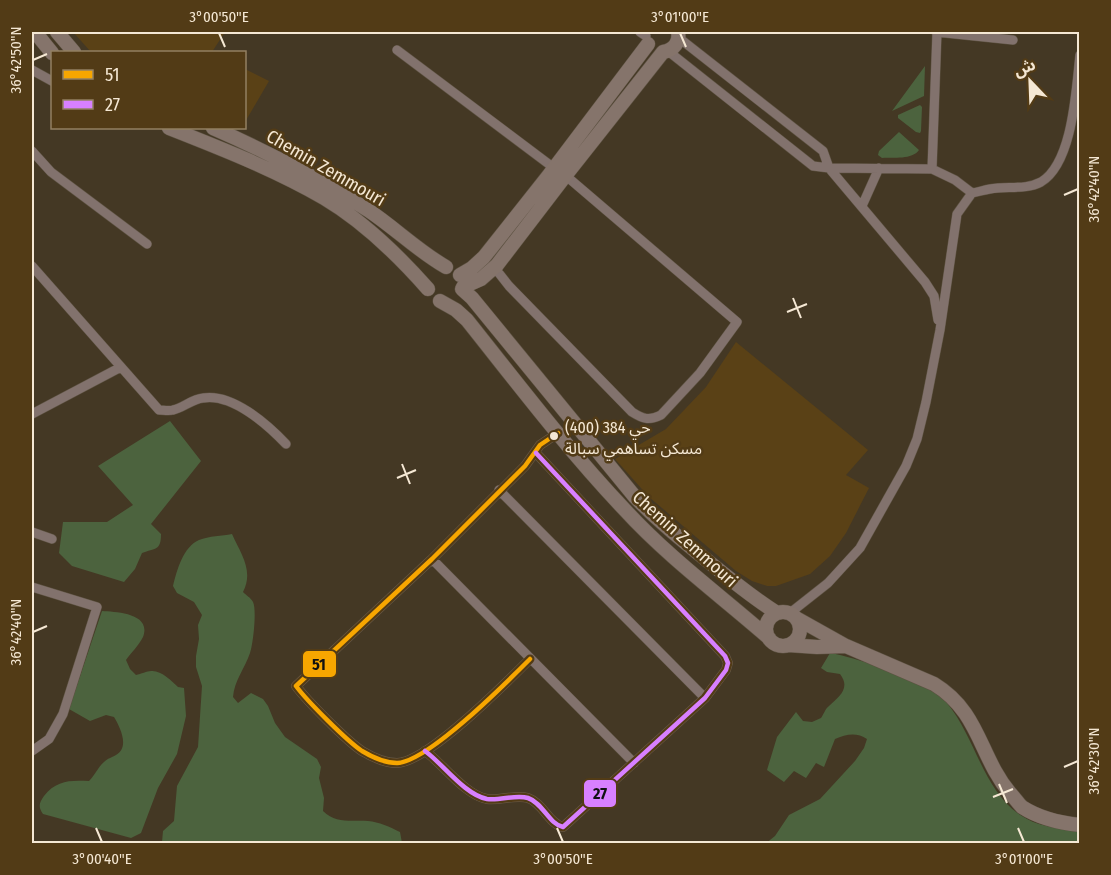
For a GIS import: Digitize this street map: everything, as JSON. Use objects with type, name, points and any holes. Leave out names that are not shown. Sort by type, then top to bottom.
[{"type":"street","points":[[35,32],[51,52]]},
{"type":"street","points":[[57,32],[73,51]]},
{"type":"street","points":[[932,169],[937,32],[1013,40]]},
{"type":"street","points":[[462,284],[457,271],[446,267],[432,273],[428,289],[432,297],[440,302],[454,300],[462,284],[484,257],[666,51],[675,46],[679,34],[823,152],[829,168],[925,282],[934,296],[940,330]]},
{"type":"street","points":[[462,284],[480,279],[497,265],[645,36],[655,50],[666,51],[813,166],[932,169],[955,180],[972,193]]},
{"type":"street","points":[[397,50],[559,172],[737,322],[700,374],[661,415],[653,419],[643,419],[632,412],[509,286],[498,272],[497,265]]},
{"type":"street","points":[[788,615],[799,624],[798,637],[788,645],[777,645],[769,638],[766,626],[768,620],[788,615],[828,583],[860,548],[906,466],[917,439],[940,330],[957,214],[972,193],[991,189],[1020,188],[1040,183],[1053,172],[1064,149],[1074,114],[1080,56]]},
{"type":"street","points":[[32,70],[51,80]]},
{"type":"street","name":"Chemin Zemmouri","points":[[171,129],[228,152],[324,198],[362,225],[428,289]]},
{"type":"street","name":"Chemin Zemmouri","points":[[215,129],[270,154],[331,187],[446,267]]},
{"type":"street","points":[[32,151],[51,172],[147,244]]},
{"type":"street","points":[[862,206],[879,168]]},
{"type":"street","points":[[32,266],[159,410],[173,410],[200,398],[214,397],[231,402],[270,427],[286,444]]},
{"type":"street","name":"Chemin Zemmouri","points":[[462,284],[634,497],[656,519],[753,598],[846,646],[945,690],[969,716],[1001,782],[1021,806],[1057,822],[1080,825]]},
{"type":"street","name":"Chemin Zemmouri","points":[[440,302],[456,310],[467,320],[558,433],[647,533],[769,638]]},
{"type":"street","points":[[32,414],[121,368]]},
{"type":"street","points":[[530,659],[485,705],[425,751],[400,763],[387,763],[363,752],[296,686],[432,559],[536,453],[540,446],[558,433]]},
{"type":"street","points":[[425,751],[470,792],[483,798],[496,800],[528,798],[561,827],[564,827],[705,698],[726,670],[728,663],[725,656],[536,453]]},
{"type":"street","points":[[499,490],[705,698]]},
{"type":"street","points":[[32,532],[52,539]]},
{"type":"street","points":[[432,559],[634,764]]},
{"type":"street","points":[[32,587],[97,607],[63,714],[49,739],[32,751]]},
{"type":"street","name":"Chemin Zemmouri","points":[[788,645],[846,646]]},
{"type":"shaded area","points":[[73,32],[225,32],[213,51],[90,51]]},
{"type":"shaded area","points":[[246,70],[269,81],[246,120]]},
{"type":"shaded area","points":[[736,342],[868,450],[846,475],[869,488],[846,533],[830,556],[810,574],[776,586],[767,586],[752,581],[736,571],[649,497],[615,459],[666,429],[706,387]]},
{"type":"green space","points":[[925,66],[924,96],[892,111]]},
{"type":"green space","points":[[920,105],[922,107],[920,133],[898,118],[898,115]]},
{"type":"green space","points":[[899,132],[919,150],[912,155],[902,157],[882,158],[878,155],[879,151]]},
{"type":"green space","points":[[170,421],[201,461],[151,524],[161,534],[158,546],[142,553],[135,569],[124,582],[72,566],[59,553],[63,522],[107,522],[133,505],[98,466]]},
{"type":"green space","points":[[232,534],[247,570],[243,592],[253,602],[255,612],[251,649],[235,685],[233,697],[238,703],[251,693],[263,699],[285,737],[317,759],[321,767],[319,778],[324,798],[323,811],[338,820],[372,822],[388,827],[400,832],[402,843],[162,842],[163,831],[174,821],[177,786],[198,747],[202,686],[196,667],[196,656],[199,639],[198,625],[202,615],[194,602],[177,593],[173,586],[181,560],[193,543]]},
{"type":"green space","points":[[102,611],[131,615],[142,623],[143,637],[126,660],[136,675],[148,671],[159,672],[178,687],[184,688],[186,716],[177,754],[158,788],[141,833],[131,838],[43,814],[40,807],[44,796],[59,784],[70,781],[89,781],[102,764],[116,755],[122,747],[122,737],[114,717],[106,715],[90,721],[69,709]]},
{"type":"green space","points":[[830,653],[842,655],[910,679],[938,695],[958,718],[985,771],[1006,803],[1021,815],[1039,824],[1080,831],[1079,844],[765,844],[775,836],[789,815],[820,799],[864,748],[867,739],[859,735],[847,735],[835,739],[824,767],[816,763],[806,778],[794,771],[784,782],[767,770],[777,737],[796,712],[803,721],[812,722],[821,718],[842,692],[844,684],[840,674],[827,672],[821,668]]},
{"type":"transit line","name":"51","points":[[530,659],[486,702],[446,736],[411,759],[397,763],[374,757],[355,746],[296,686],[432,559],[525,466],[540,445],[558,433]]},
{"type":"transit line","name":"27","points":[[425,751],[471,792],[487,799],[528,798],[538,804],[554,822],[563,827],[705,698],[726,670],[728,663],[725,656],[536,453]]},
{"type":"place","name":"حي 384 (400) مسكن تساهمي سبالة","points":[[554,436]]}]
